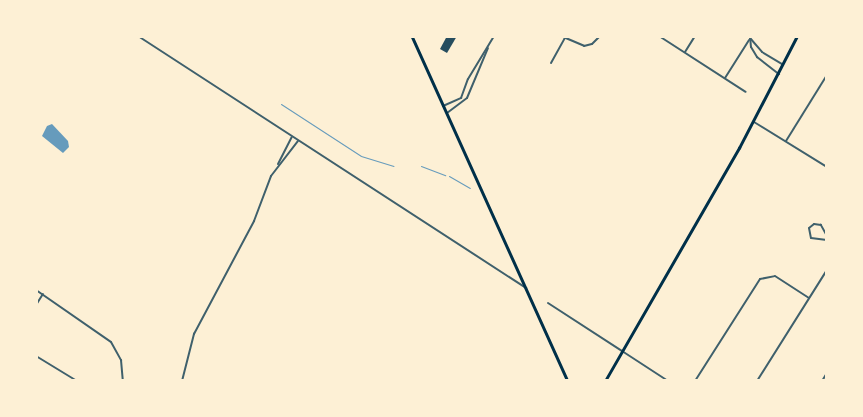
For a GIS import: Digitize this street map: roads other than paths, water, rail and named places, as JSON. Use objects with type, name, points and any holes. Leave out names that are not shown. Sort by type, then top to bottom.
[{"type":"main road","points":[[412,36],[568,381]]},
{"type":"main road","points":[[606,380],[754,122],[797,36]]},
{"type":"street","points":[[138,36],[526,288]]},
{"type":"street","points":[[443,106],[461,98],[467,82],[494,36]]},
{"type":"street","points":[[562,36],[584,46],[592,44],[600,36]]},
{"type":"street","points":[[659,36],[746,92]]},
{"type":"street","points":[[685,52],[695,36]]},
{"type":"street","points":[[725,78],[750,37]]},
{"type":"street","points":[[750,37],[762,52],[783,65]]},
{"type":"street","points":[[750,37],[750,47],[757,58],[779,74]]},
{"type":"street","points":[[550,63],[566,38]]},
{"type":"street","points":[[447,113],[462,104],[490,43]]},
{"type":"street","points":[[475,67],[479,70]]},
{"type":"street","points":[[786,141],[827,75]]},
{"type":"street","points":[[467,82],[472,84]]},
{"type":"street","points":[[754,122],[827,167]]},
{"type":"street","points":[[182,381],[194,334],[254,222],[278,164],[292,137]]},
{"type":"street","points":[[278,164],[298,141]]},
{"type":"street","points":[[814,224],[821,225],[827,238],[810,238],[809,228],[814,224]]},
{"type":"street","points":[[757,381],[827,270]]},
{"type":"street","points":[[695,381],[760,279],[775,276],[809,298]]},
{"type":"street","points":[[36,290],[111,342],[121,360],[123,381]]},
{"type":"street","points":[[36,305],[43,294]]},
{"type":"street","points":[[548,303],[668,381]]},
{"type":"street","points":[[36,356],[77,381]]},
{"type":"street","points":[[822,381],[827,373]]},
{"type":"water","points":[[52,124],[68,141],[69,147],[63,153],[42,136],[47,126]]},
{"type":"waterway","points":[[281,104],[361,156],[393,166]]},
{"type":"waterway","points":[[421,166],[445,175]]},
{"type":"waterway","points":[[449,176],[470,188]]}]
